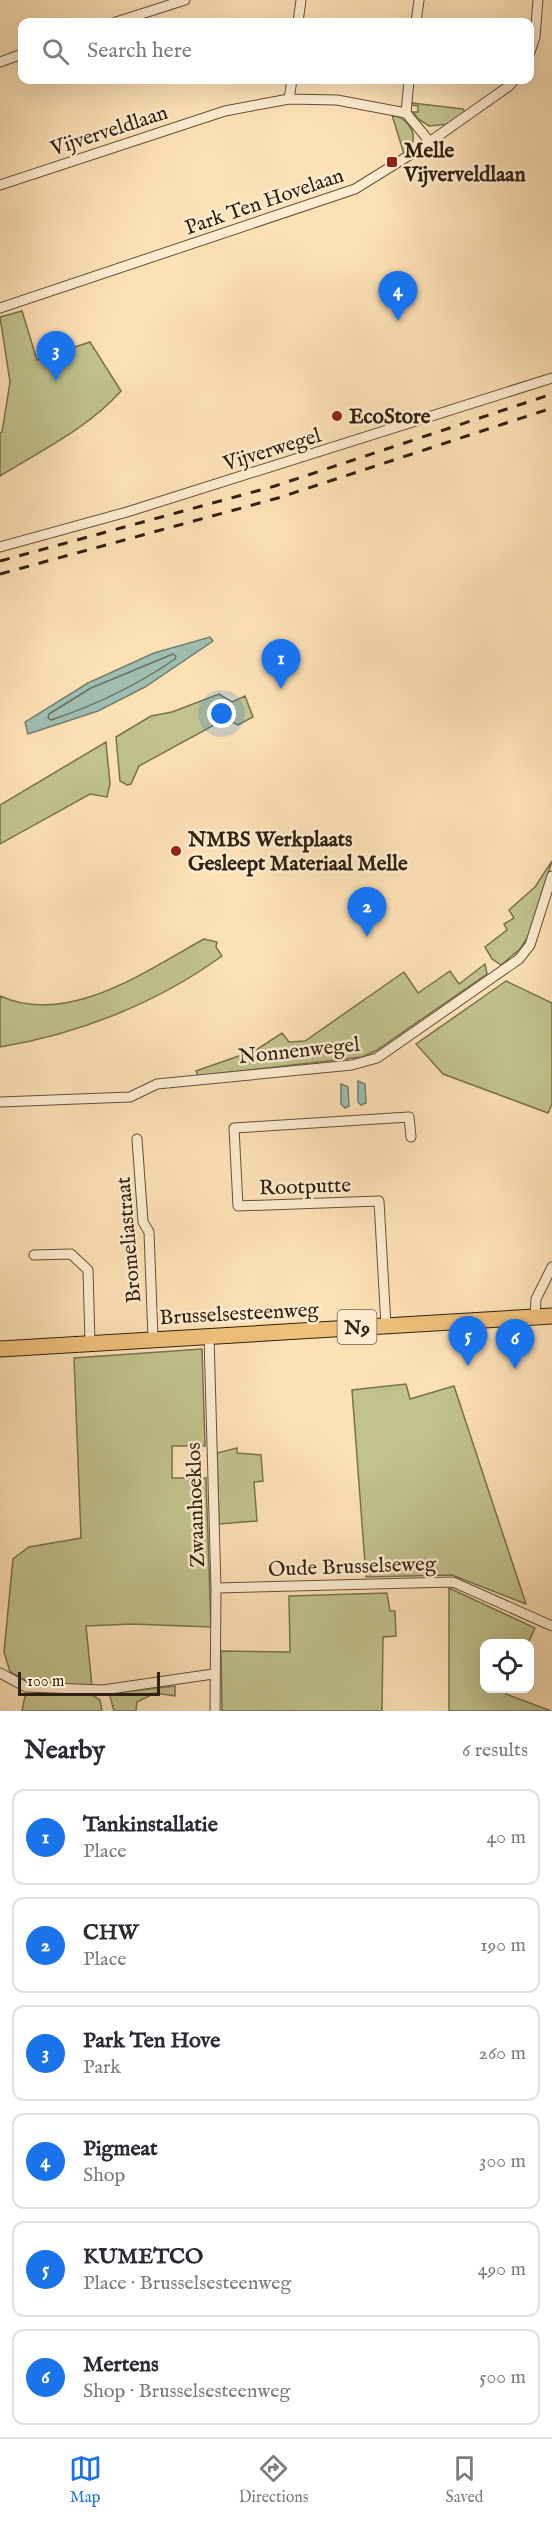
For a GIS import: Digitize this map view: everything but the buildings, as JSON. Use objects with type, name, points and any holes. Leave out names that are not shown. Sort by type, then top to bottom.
[{"type":"main road","name":"Brusselsesteenweg","points":[[0,1349],[153,1338],[552,1316]]},
{"type":"street","points":[[129,18],[185,0]]},
{"type":"street","points":[[299,18],[301,0]]},
{"type":"street","points":[[417,18],[419,0]]},
{"type":"street","points":[[534,37],[538,0]]},
{"type":"street","points":[[0,62],[18,55]]},
{"type":"street","points":[[290,99],[292,84]]},
{"type":"street","points":[[409,84],[406,113],[430,142]]},
{"type":"street","name":"Park Ten Hovelaan","points":[[0,308],[321,202],[377,177],[511,84]]},
{"type":"street","name":"Vijverveldlaan","points":[[0,185],[225,111],[290,99],[337,100],[406,113]]},
{"type":"street","name":"Vijverwegel","points":[[0,547],[127,512],[552,378]]},
{"type":"street","name":"Nonnenwegel","points":[[0,1102],[130,1096],[157,1084],[352,1065],[377,1059],[519,959],[533,938],[552,876]]},
{"type":"street","name":"Rootputte","points":[[386,1326],[379,1201],[238,1206],[234,1128],[409,1117],[411,1137]]},
{"type":"street","name":"Bromeliastraat","points":[[137,1139],[143,1222],[149,1233],[153,1338]]},
{"type":"street","points":[[34,1255],[71,1254],[88,1270],[90,1342]]},
{"type":"street","points":[[535,1317],[536,1299],[552,1267]]},
{"type":"street","name":"Zwaanhoeklos","points":[[209,1336],[216,1588],[213,1674],[215,1711]]},
{"type":"street","name":"Oude Brusselseweg","points":[[216,1588],[372,1586],[440,1580],[453,1582],[552,1626]]},
{"type":"street","points":[[0,1673],[26,1687],[103,1690],[213,1674]]},
{"type":"green space","points":[[412,103],[463,109],[465,112],[449,124],[429,126],[418,119],[413,112],[418,112],[418,106],[411,105]]},
{"type":"green space","points":[[392,115],[399,117],[412,130],[412,142],[404,154]]},
{"type":"green space","points":[[22,311],[37,360],[90,342],[121,391],[79,427],[0,476],[0,433],[10,382],[0,317]]},
{"type":"green space","points":[[219,694],[232,702],[245,696],[253,717],[238,725],[225,719],[139,766],[131,784],[127,785],[120,781],[116,737],[151,716],[172,712]]},
{"type":"green space","points":[[106,742],[110,784],[107,797],[90,794],[0,844],[0,805]]},
{"type":"green space","points":[[552,861],[529,935],[520,949],[501,965],[492,959],[485,947],[507,930],[504,924],[514,918],[509,910],[535,887]]},
{"type":"green space","points":[[204,939],[217,942],[216,947],[222,956],[171,988],[88,1025],[0,1047],[0,996],[26,1004],[52,1005],[79,1000],[132,979]]},
{"type":"green space","points":[[485,964],[487,974],[377,1050],[362,1057],[198,1076],[196,1071],[256,1050],[282,1033],[289,1042],[305,1041],[404,972],[418,993],[450,971],[459,984]]},
{"type":"green space","points":[[506,981],[552,1003],[552,1104],[548,1113],[443,1074],[416,1044]]},
{"type":"green space","points":[[202,1349],[205,1446],[172,1446],[172,1478],[206,1478],[211,1627],[132,1624],[86,1626],[92,1686],[30,1683],[10,1672],[4,1652],[13,1559],[29,1547],[81,1538],[74,1358]]},
{"type":"green space","points":[[406,1384],[410,1399],[454,1386],[526,1604],[452,1575],[366,1577],[352,1390]]},
{"type":"green space","points":[[237,1448],[237,1453],[261,1455],[263,1481],[254,1482],[257,1521],[219,1524],[217,1453]]},
{"type":"green space","points":[[449,1588],[535,1628],[530,1639],[480,1639],[480,1693],[506,1693],[551,1711],[449,1711]]},
{"type":"green space","points":[[387,1593],[390,1611],[395,1611],[396,1636],[383,1637],[382,1711],[222,1711],[221,1651],[290,1652],[289,1596]]},
{"type":"green space","points":[[175,1686],[175,1696],[155,1693],[137,1702],[136,1711],[114,1711],[110,1696],[113,1693]]},
{"type":"green space","points":[[38,1692],[92,1695],[100,1700],[102,1711],[22,1711],[25,1696]]},
{"type":"water","points":[[210,637],[213,641],[145,687],[98,711],[28,734],[25,722],[88,683],[154,653]]},
{"type":"water","points":[[358,1081],[365,1084],[366,1103],[361,1105],[358,1102]]},
{"type":"water","points":[[341,1084],[348,1087],[349,1106],[345,1108],[341,1104]]},
{"type":"railway","points":[[0,561],[275,486],[552,394]]},
{"type":"railway","points":[[0,574],[278,498],[552,408]]},
{"type":"place","name":"Melle Vijverveldlaan","points":[[392,162]]},
{"type":"place","name":"Pigmeat","points":[[398,321]]},
{"type":"place","name":"Park Ten Hove","points":[[56,381]]},
{"type":"place","name":"EcoStore","points":[[337,416]]},
{"type":"place","name":"Tankinstallatie","points":[[281,689]]},
{"type":"place","name":"NMBS Werkplaats Gesleept Materiaal Melle","points":[[176,851]]},
{"type":"place","name":"CHW","points":[[367,937]]},
{"type":"place","name":"KUMETCO","points":[[468,1366]]},
{"type":"place","name":"Mertens","points":[[515,1369]]}]
